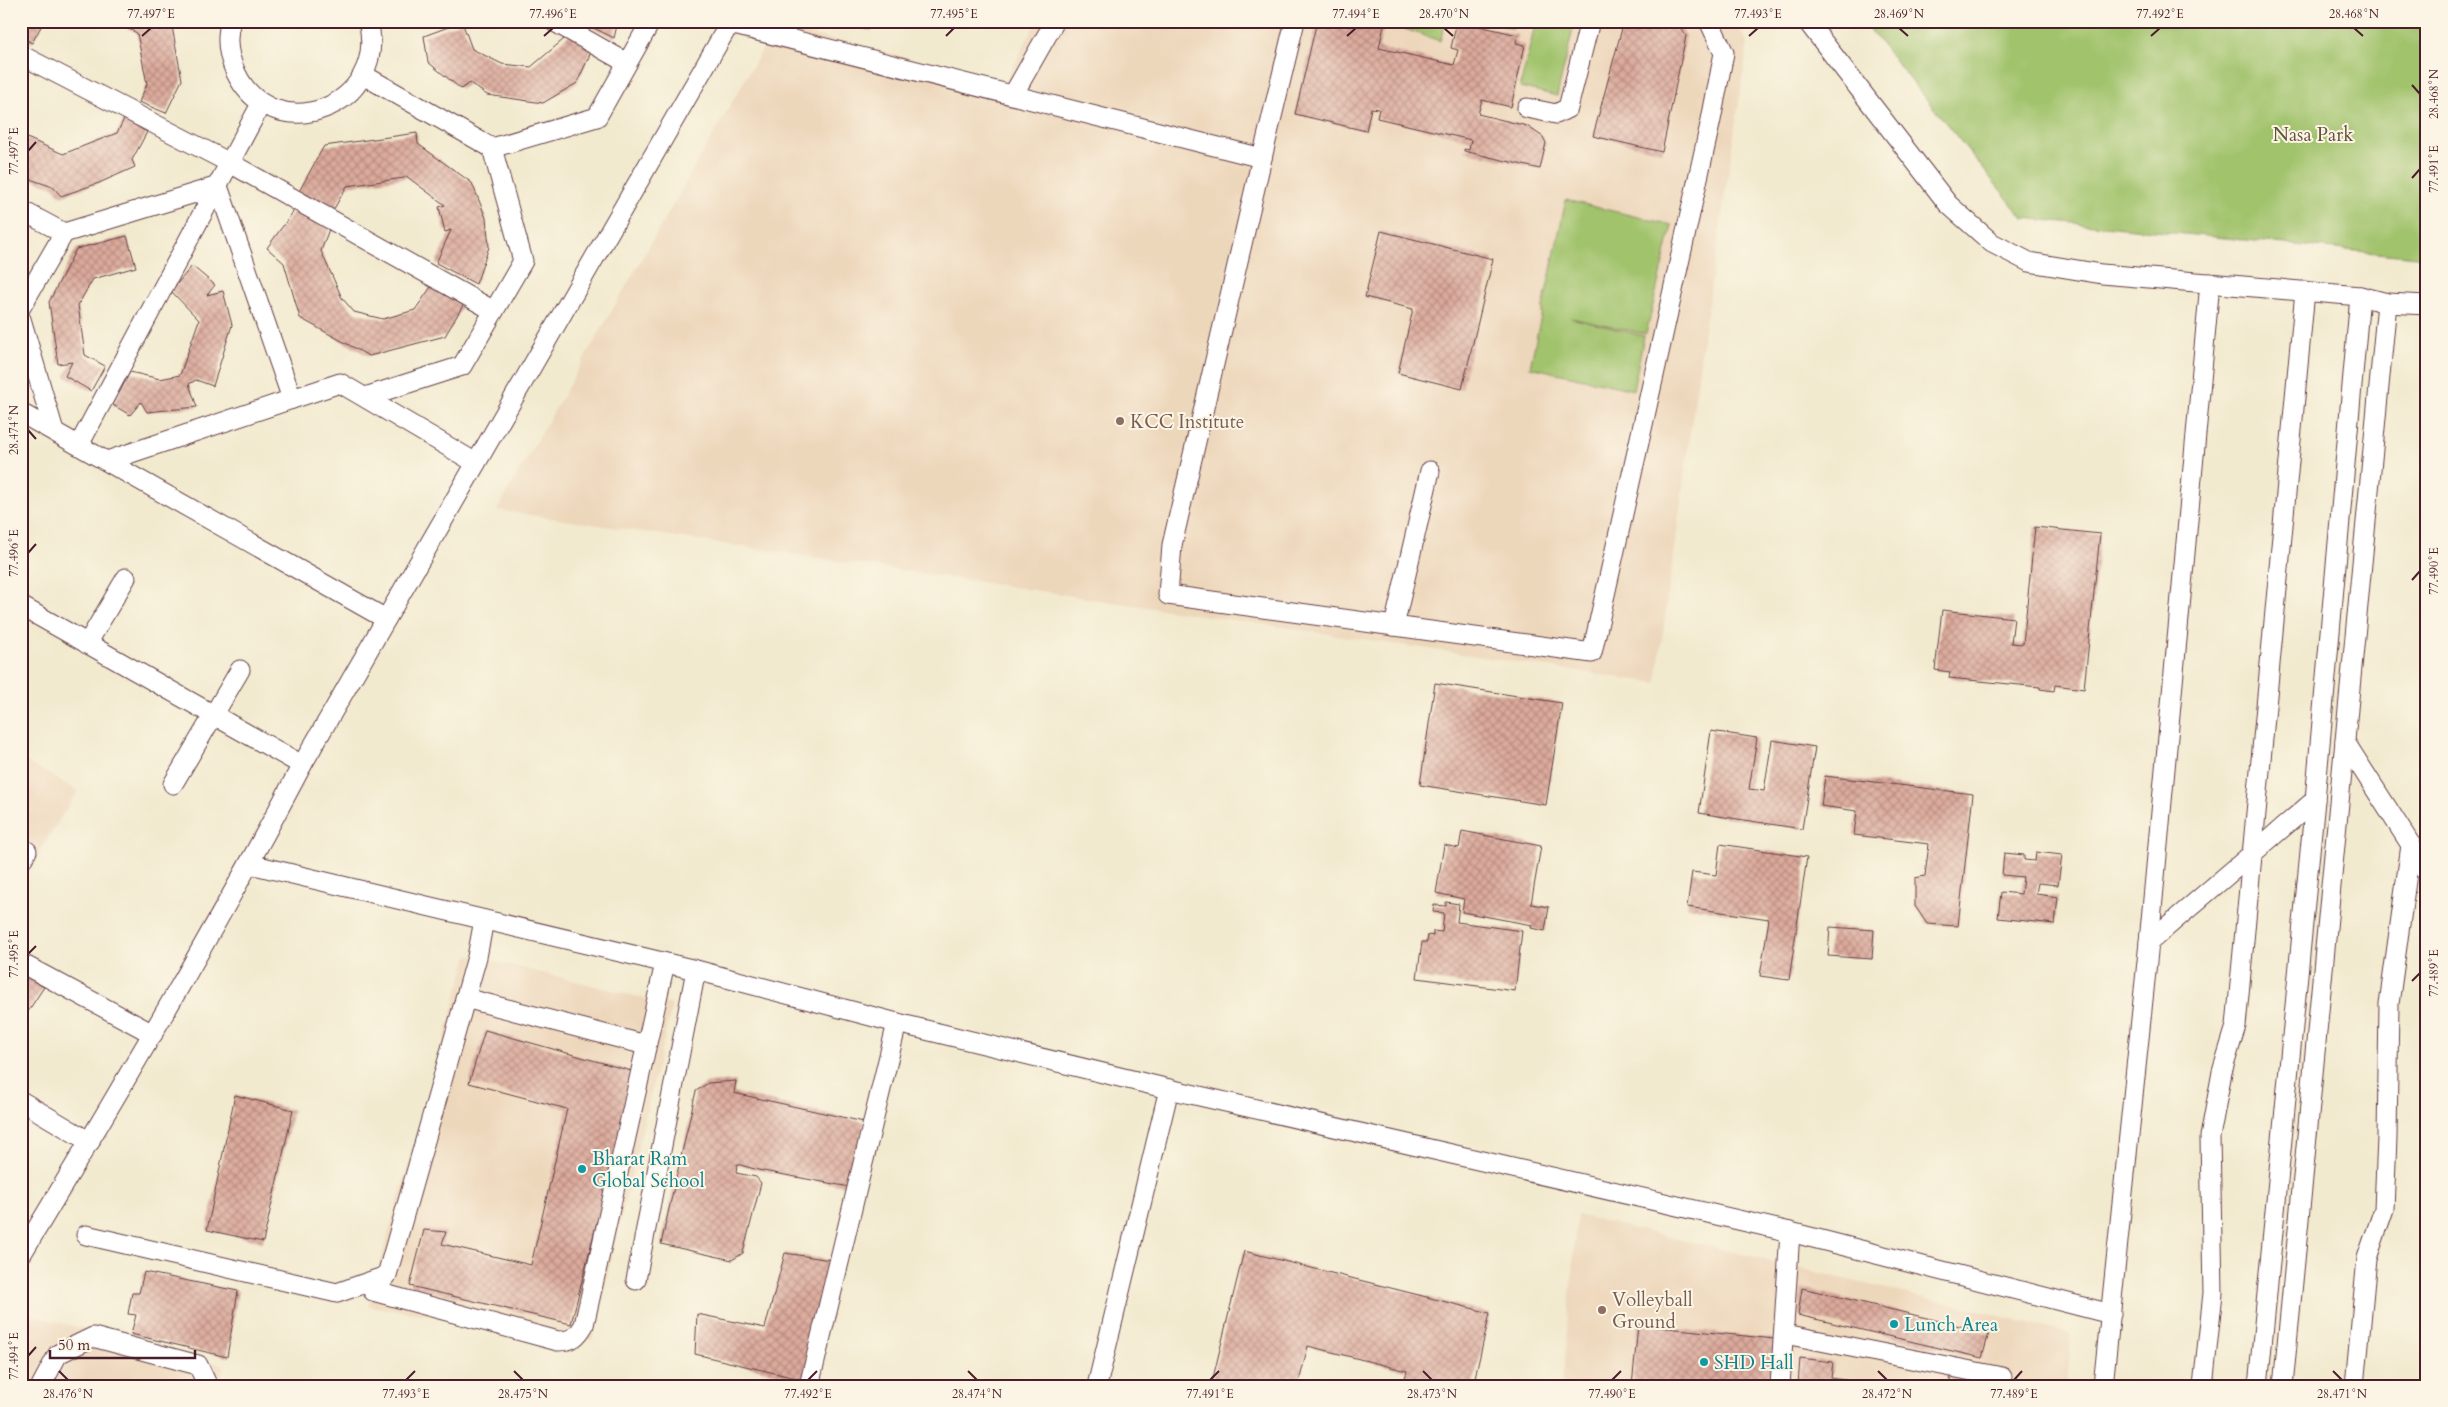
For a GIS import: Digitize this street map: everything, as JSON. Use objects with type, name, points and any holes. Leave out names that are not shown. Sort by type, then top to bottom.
[{"type":"street","points":[[231,21],[228,32],[230,59],[242,85],[261,104],[290,113],[318,111],[344,99],[365,76],[371,51],[368,21]]},
{"type":"street","points":[[553,21],[627,63]]},
{"type":"street","points":[[492,148],[597,116],[651,21]]},
{"type":"street","points":[[1013,95],[1055,21]]},
{"type":"street","points":[[1295,21],[1172,545],[1168,595],[1592,654],[1711,120],[1724,53],[1709,21]]},
{"type":"street","points":[[1527,108],[1556,114],[1568,108],[1590,21]]},
{"type":"street","points":[[1808,21],[1948,204],[1992,244],[2029,262],[2102,274],[2360,296],[2387,303],[2427,305]]},
{"type":"street","points":[[21,1255],[153,1034],[250,864],[302,765],[731,23],[1262,158]]},
{"type":"street","points":[[21,55],[230,163],[494,311]]},
{"type":"street","points":[[365,76],[492,148],[523,261],[462,366],[365,397]]},
{"type":"street","points":[[79,445],[261,104]]},
{"type":"street","points":[[21,307],[64,234],[218,186]]},
{"type":"street","points":[[218,186],[292,399]]},
{"type":"street","points":[[21,210],[64,234]]},
{"type":"street","points":[[2103,1386],[2149,942],[2210,283]]},
{"type":"street","points":[[2203,1386],[2213,1293],[2210,1137],[2222,1072],[2236,1026],[2305,291]]},
{"type":"street","points":[[2258,1386],[2315,800],[2360,296]]},
{"type":"street","points":[[2283,1386],[2387,303]]},
{"type":"street","points":[[21,319],[54,431]]},
{"type":"street","points":[[107,461],[340,383],[476,462]]},
{"type":"street","points":[[21,413],[386,619]]},
{"type":"street","points":[[1394,626],[1430,471]]},
{"type":"street","points":[[87,644],[126,578]]},
{"type":"street","points":[[21,606],[302,765]]},
{"type":"street","points":[[173,784],[240,670]]},
{"type":"street","points":[[2345,742],[2411,845],[2427,874]]},
{"type":"street","points":[[2149,942],[2315,800]]},
{"type":"street","points":[[2355,1386],[2367,1258],[2384,1209],[2389,1004],[2411,845]]},
{"type":"street","points":[[250,864],[696,970],[897,1023],[1169,1089],[1790,1232],[2111,1314]]},
{"type":"street","points":[[484,920],[478,957],[387,1275],[372,1291],[558,1341],[569,1341],[578,1335],[584,1326],[665,963]]},
{"type":"street","points":[[21,963],[153,1034]]},
{"type":"street","points":[[636,1280],[696,970]]},
{"type":"street","points":[[465,998],[646,1045]]},
{"type":"street","points":[[809,1386],[897,1023]]},
{"type":"street","points":[[1097,1386],[1169,1089]]},
{"type":"street","points":[[21,1101],[90,1142]]},
{"type":"street","points":[[1780,1386],[1785,1334],[1790,1232]]},
{"type":"street","points":[[86,1235],[337,1292],[387,1275]]},
{"type":"street","points":[[1785,1334],[2002,1377],[2001,1386]]},
{"type":"street","points":[[43,1385],[58,1354],[93,1337],[198,1365],[205,1386]]},
{"type":"shaded area","name":"KCC Institute","points":[[1037,21],[1734,21],[1748,43],[1704,332],[1656,683],[497,510],[776,26],[1005,82]]},
{"type":"shaded area","points":[[21,759],[78,791],[21,880]]},
{"type":"shaded area","points":[[468,955],[672,1005],[592,1340],[368,1306]]},
{"type":"shaded area","points":[[1577,1215],[2071,1333],[2067,1386],[1562,1386]]},
{"type":"shaded area","points":[[27,1314],[224,1365],[219,1386],[21,1386],[21,1323]]},
{"type":"green space","points":[[1404,21],[1446,21],[1440,41],[1402,28]]},
{"type":"green space","points":[[1489,21],[1516,21],[1513,29]]},
{"type":"green space","points":[[1536,21],[1575,21],[1557,96],[1520,87]]},
{"type":"green space","name":"Nasa Park","points":[[1863,21],[2427,21],[2427,258],[2023,218]]},
{"type":"green space","points":[[1566,200],[1672,225],[1646,334],[1571,318],[1644,336],[1633,390],[1530,367]]},
{"type":"building","points":[[21,21],[44,21],[32,43],[21,37]]},
{"type":"building","points":[[113,21],[171,21],[182,80],[166,113],[139,102],[147,84],[137,33]]},
{"type":"building","points":[[580,21],[618,21],[614,38]]},
{"type":"building","points":[[849,21],[872,21],[867,30]]},
{"type":"building","points":[[1317,21],[1385,21],[1379,48],[1454,65],[1458,50],[1451,48],[1457,21],[1518,35],[1516,43],[1525,45],[1511,107],[1482,100],[1478,114],[1527,126],[1543,137],[1546,143],[1540,169],[1464,151],[1464,149],[1469,150],[1471,140],[1377,118],[1379,109],[1371,108],[1366,131],[1295,114]]},
{"type":"building","points":[[1624,21],[1676,21],[1686,36],[1662,152],[1593,136]]},
{"type":"building","points":[[462,22],[472,49],[502,64],[531,67],[570,34],[592,50],[577,83],[543,103],[487,95],[470,83],[461,89],[428,62],[424,36]]},
{"type":"building","points":[[124,119],[147,132],[132,160],[135,167],[99,183],[61,196],[53,187],[21,176],[21,123],[27,138],[63,154],[117,133]]},
{"type":"building","points":[[417,133],[418,144],[472,183],[486,218],[489,247],[476,284],[436,263],[451,230],[445,232],[439,207],[445,205],[406,176],[404,178],[347,186],[331,214],[297,195],[324,146]]},
{"type":"building","points":[[298,205],[329,229],[321,251],[342,298],[354,312],[383,319],[415,310],[435,281],[465,302],[445,336],[369,356],[300,318],[284,263],[267,248]]},
{"type":"building","points":[[1381,231],[1493,259],[1462,389],[1398,373],[1413,309],[1365,297]]},
{"type":"building","points":[[127,236],[136,267],[93,279],[78,305],[85,355],[105,366],[91,391],[65,376],[72,362],[58,364],[49,302],[76,249]]},
{"type":"building","points":[[192,266],[215,285],[207,295],[223,291],[232,325],[213,386],[196,380],[189,384],[197,407],[147,412],[141,402],[130,415],[113,405],[130,372],[160,379],[180,375],[199,320],[171,291]]},
{"type":"building","points":[[2035,527],[2100,534],[2084,689],[2055,685],[2054,691],[2040,689],[2040,687],[1949,678],[1950,672],[1935,670],[1942,610],[2014,618],[2011,643],[2023,644]]},
{"type":"building","points":[[1435,683],[1562,703],[1546,805],[1420,785]]},
{"type":"building","points":[[1711,731],[1757,738],[1749,789],[1764,791],[1772,740],[1815,747],[1802,829],[1699,813]]},
{"type":"building","points":[[1825,776],[1973,794],[1958,926],[1927,924],[1915,906],[1915,878],[1925,876],[1929,844],[1854,835],[1857,811],[1821,806]]},
{"type":"building","points":[[1462,831],[1541,846],[1531,904],[1549,907],[1545,931],[1531,928],[1532,925],[1462,912],[1464,899],[1436,893],[1444,845],[1459,848]]},
{"type":"building","points":[[1720,844],[1807,857],[1789,980],[1760,976],[1769,919],[1687,907],[1692,872],[1716,875]]},
{"type":"building","points":[[2036,852],[2062,855],[2058,885],[2038,883],[2036,894],[2058,897],[2055,924],[1998,918],[2001,892],[2021,894],[2023,877],[2002,875],[2004,853],[2024,855],[2024,860],[2035,861]]},
{"type":"building","points":[[1446,902],[1459,904],[1457,922],[1522,931],[1515,991],[1417,978],[1422,942],[1427,942],[1428,935],[1433,936],[1433,931],[1442,932],[1444,913],[1433,912],[1434,905],[1446,906]]},
{"type":"building","points":[[1830,927],[1874,930],[1872,959],[1828,956]]},
{"type":"building","points":[[21,974],[44,987],[21,1022]]},
{"type":"building","name":"Bharat Ram Global School","points":[[485,1030],[635,1072],[571,1324],[410,1286],[424,1230],[446,1232],[442,1244],[531,1265],[567,1109],[469,1083]]},
{"type":"building","points":[[736,1081],[734,1093],[864,1122],[850,1187],[758,1170],[737,1164],[736,1173],[756,1177],[761,1183],[743,1253],[732,1260],[661,1244],[696,1091],[708,1083]]},
{"type":"building","points":[[235,1095],[293,1110],[263,1242],[207,1230]]},
{"type":"building","points":[[1244,1251],[1490,1313],[1473,1386],[1403,1386],[1407,1371],[1308,1346],[1298,1386],[1211,1386]]},
{"type":"building","points":[[785,1253],[837,1261],[808,1381],[695,1354],[697,1314],[765,1328]]},
{"type":"building","points":[[144,1272],[238,1291],[227,1357],[131,1334],[136,1315],[128,1314],[132,1293],[139,1293]]},
{"type":"building","name":"Lunch Area","points":[[1802,1288],[1989,1333],[1982,1358],[1798,1315]]},
{"type":"building","name":"SHD Hall","points":[[1638,1325],[1775,1339],[1771,1386],[1632,1386]]},
{"type":"building","points":[[1800,1358],[1833,1362],[1831,1378],[1886,1386],[1798,1386]]},
{"type":"building","points":[[1951,1375],[1994,1381],[1994,1386],[1949,1386]]},
{"type":"place","name":"KCC Institute","points":[[1120,421]]},
{"type":"place","name":"Bharat Ram Global School","points":[[582,1169]]},
{"type":"place","name":"Volleyball Ground","points":[[1602,1310]]},
{"type":"place","name":"Lunch Area","points":[[1894,1324]]},
{"type":"place","name":"SHD Hall","points":[[1704,1362]]}]
